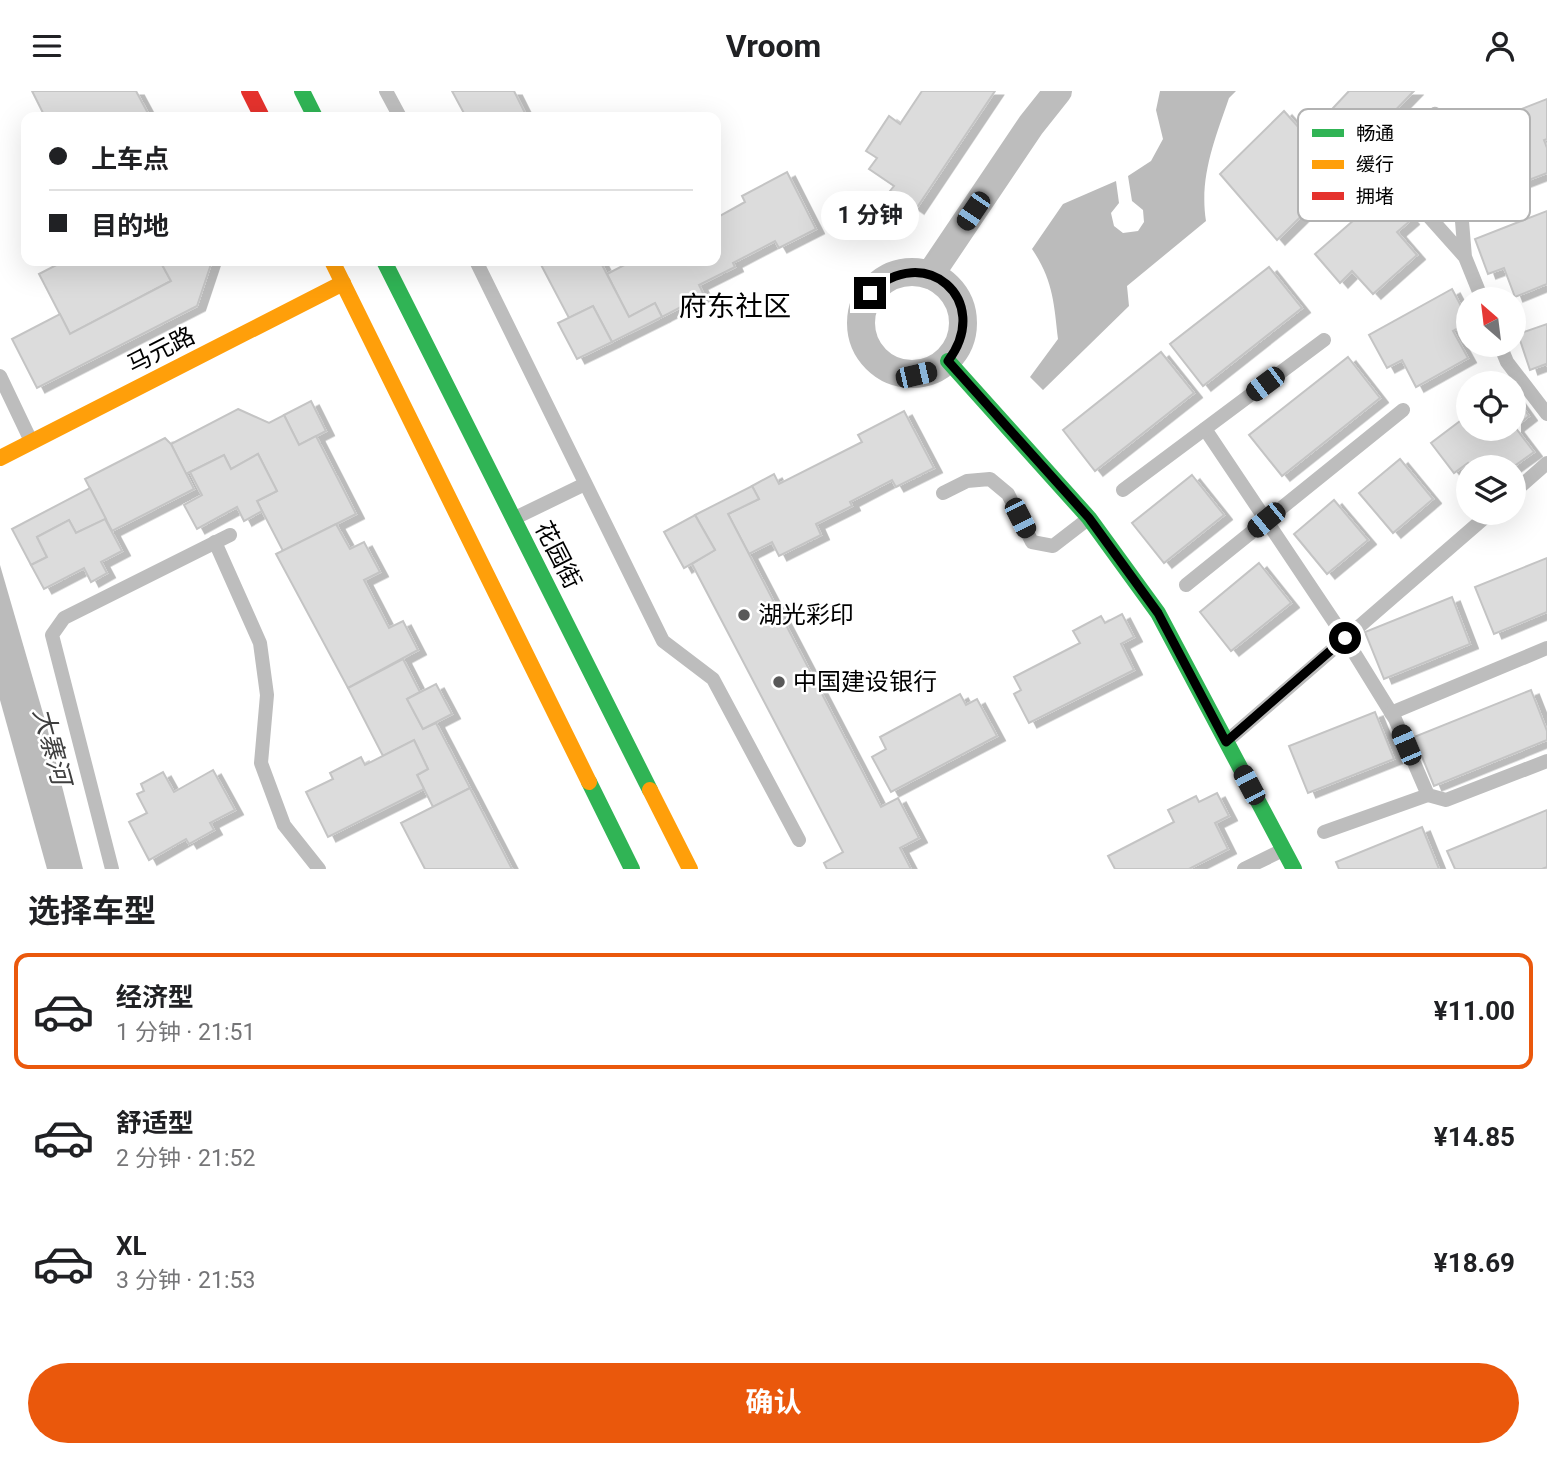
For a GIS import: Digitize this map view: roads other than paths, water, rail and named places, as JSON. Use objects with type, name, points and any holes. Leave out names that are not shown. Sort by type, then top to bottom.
[{"type":"main road","points":[[249,91],[260,112]]},
{"type":"main road","points":[[302,91],[312,112]]},
{"type":"main road","points":[[334,266],[632,869]]},
{"type":"main road","name":"花园街","points":[[387,266],[690,869]]},
{"type":"main road","name":"马元路","points":[[0,458],[343,283]]},
{"type":"main road","points":[[948,361],[1089,518],[1158,613],[1294,869]]},
{"type":"street","points":[[930,275],[1031,125],[1058,91]]},
{"type":"street","points":[[914,272],[930,275],[945,283],[957,296],[963,313],[964,330],[958,347],[948,361],[933,371],[916,375],[900,374],[884,367],[872,356],[860,325],[863,309],[870,293],[897,274],[914,272]]},
{"type":"lane","points":[[386,91],[397,112]]},
{"type":"lane","points":[[1433,221],[1465,257]]},
{"type":"lane","points":[[1462,221],[1465,257],[1477,287]]},
{"type":"lane","points":[[478,266],[663,641],[712,679],[799,840]]},
{"type":"lane","points":[[1123,490],[1324,340]]},
{"type":"lane","points":[[1505,357],[1547,414]]},
{"type":"lane","points":[[0,376],[32,442]]},
{"type":"lane","points":[[1186,586],[1403,411]]},
{"type":"lane","points":[[1205,429],[1345,638],[1391,713],[1428,795]]},
{"type":"lane","points":[[1526,481],[1547,463]]},
{"type":"lane","points":[[943,493],[967,481],[990,479],[1008,494],[1032,542],[1053,546],[1089,518]]},
{"type":"lane","points":[[514,519],[586,484]]},
{"type":"lane","points":[[1226,742],[1476,525]]},
{"type":"lane","points":[[112,869],[52,635],[64,618],[230,535]]},
{"type":"lane","points":[[215,543],[260,643],[267,695],[261,763],[284,825],[319,869]]},
{"type":"lane","points":[[1391,713],[1547,648]]},
{"type":"lane","points":[[1324,832],[1428,795],[1446,800],[1547,761]]},
{"type":"lane","points":[[1244,869],[1284,850]]},
{"type":"place","name":"湖光彩印","points":[[744,615]]},
{"type":"place","name":"中国建设银行","points":[[779,682]]},
{"type":"district","name":"府东社区","points":[[735,306]]},
{"type":"water label","name":"大寨河","points":[[52,746]]}]
